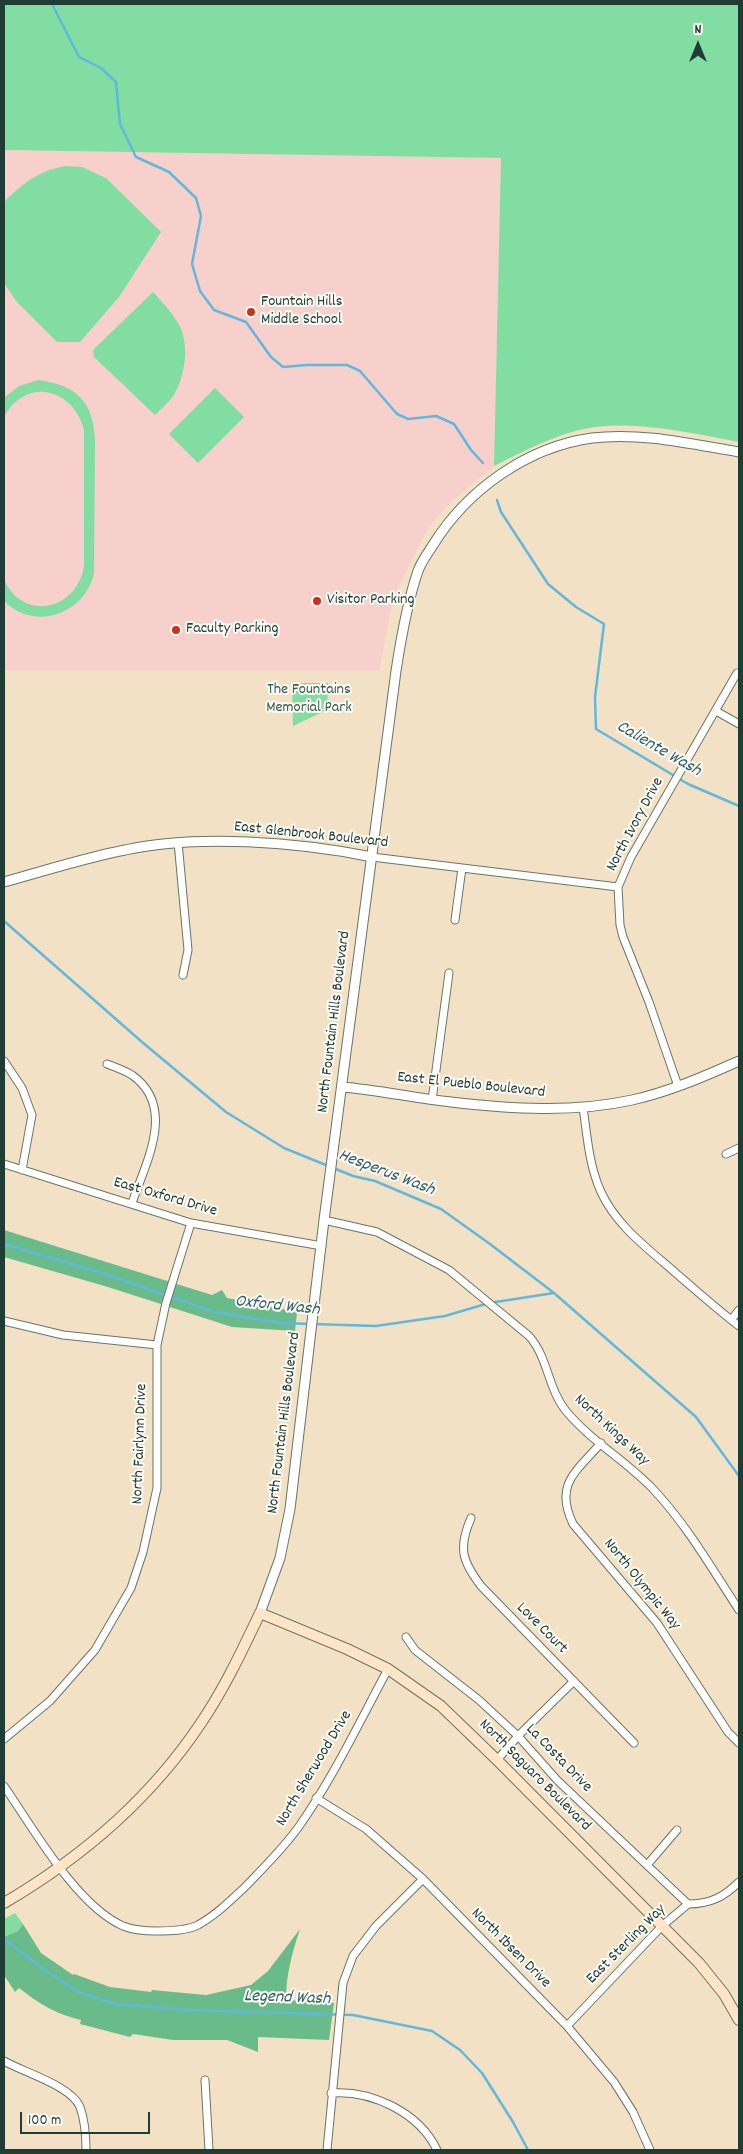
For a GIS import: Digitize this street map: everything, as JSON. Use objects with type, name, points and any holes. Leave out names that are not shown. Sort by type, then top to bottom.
[{"type":"main road","name":"North Saguaro Boulevard","points":[[260,1613],[347,1648],[388,1669],[441,1706],[699,1963],[724,1994],[739,2020]]},
{"type":"main road","name":"North Fountain Hills Boulevard","points":[[4,1902],[60,1866],[122,1818],[160,1777],[202,1723],[233,1669],[260,1613]]},
{"type":"street","name":"North Fountain Hills Boulevard","points":[[260,1613],[280,1558],[290,1509],[324,1220],[397,664],[418,570],[443,529],[477,492],[504,471],[567,444],[592,438],[644,437],[739,452]]},
{"type":"street","name":"North Ivory Drive","points":[[678,1086],[649,1002],[623,937],[619,915],[618,888],[631,857],[737,673]]},
{"type":"street","points":[[716,711],[739,724]]},
{"type":"street","name":"East Glenbrook Boulevard","points":[[4,882],[126,849],[178,842],[229,842],[288,846],[618,888]]},
{"type":"street","points":[[178,842],[188,950],[182,975]]},
{"type":"street","points":[[455,920],[462,868]]},
{"type":"street","points":[[432,1100],[448,973]]},
{"type":"street","points":[[4,1061],[22,1088],[32,1115],[22,1170]]},
{"type":"street","name":"East El Pueblo Boulevard","points":[[342,1087],[432,1100],[511,1108],[583,1107],[632,1100],[704,1077],[739,1061]]},
{"type":"street","points":[[107,1064],[131,1074],[144,1086],[152,1099],[156,1111],[156,1130],[132,1203]]},
{"type":"street","points":[[583,1107],[590,1157],[596,1180],[613,1214],[631,1235],[739,1326]]},
{"type":"street","points":[[726,1154],[739,1148]]},
{"type":"street","name":"East Oxford Drive","points":[[4,1164],[191,1223],[322,1246]]},
{"type":"street","name":"North Kings Way","points":[[324,1220],[377,1232],[449,1270],[518,1326],[537,1344],[559,1401],[584,1429],[639,1476],[672,1510],[739,1610]]},
{"type":"street","name":"North Fairlynn Drive","points":[[4,1739],[50,1701],[95,1650],[131,1588],[143,1552],[157,1488],[157,1345],[166,1303],[191,1223]]},
{"type":"street","points":[[731,1320],[739,1310]]},
{"type":"street","points":[[4,1321],[63,1335],[157,1345]]},
{"type":"street","name":"North Olympic Way","points":[[601,1443],[573,1475],[565,1489],[564,1498],[573,1524],[657,1623],[728,1732],[739,1743]]},
{"type":"street","name":"Love Court","points":[[471,1518],[462,1543],[473,1575],[491,1597],[634,1743]]},
{"type":"street","name":"La Costa Drive","points":[[406,1637],[415,1650],[479,1700],[518,1736],[557,1780],[688,1904]]},
{"type":"street","name":"North Sherwood Drive","points":[[4,1786],[60,1866],[79,1891],[96,1908],[124,1926],[145,1931],[170,1931],[196,1926],[222,1909],[275,1856],[300,1825],[388,1669]]},
{"type":"street","points":[[497,1760],[518,1736],[574,1681]]},
{"type":"street","name":"North Ibsen Drive","points":[[316,1798],[366,1828],[423,1879],[567,2026],[614,2082],[633,2112],[650,2150]]},
{"type":"street","points":[[647,1864],[677,1830]]},
{"type":"street","points":[[327,2150],[343,1983],[353,1956],[376,1926],[423,1879]]},
{"type":"street","name":"East Sterling Way","points":[[567,2026],[662,1926],[688,1904],[699,1904],[727,1894],[739,1882]]},
{"type":"street","points":[[4,2061],[57,2086],[80,2105],[85,2128],[86,2150]]},
{"type":"street","points":[[205,2080],[209,2150]]},
{"type":"street","points":[[331,2093],[345,2092],[358,2094],[392,2105],[426,2133],[437,2150]]},
{"type":"shaded area","name":"Fountain Hills Middle School","points":[[4,150],[502,158],[494,466],[452,501],[433,522],[421,541],[397,590],[391,610],[379,671],[4,671]]},
{"type":"green space","points":[[4,4],[739,4],[739,442],[659,428],[639,426],[599,427],[579,430],[557,437],[494,466],[501,158],[4,150]]},
{"type":"green space","points":[[65,166],[82,167],[106,178],[161,232],[119,297],[80,342],[57,342],[17,302],[4,283],[4,202],[38,175]]},
{"type":"green space","points":[[153,292],[171,312],[179,325],[185,351],[185,360],[178,387],[172,398],[155,415],[94,357],[93,350]]},
{"type":"green space","points":[[38,380],[63,386],[80,397],[91,414],[95,439],[94,574],[89,588],[80,599],[69,608],[57,614],[43,617],[16,610],[4,601],[4,579],[12,593],[23,601],[35,606],[48,606],[60,601],[71,593],[79,581],[84,566],[84,430],[78,415],[70,404],[59,396],[48,392],[36,392],[24,396],[13,404],[4,417],[4,398],[19,386]]},
{"type":"green space","points":[[215,388],[244,417],[198,463],[169,434]]},
{"type":"green space","name":"The Fountains Memorial Park","points":[[292,683],[328,683],[327,710],[293,726]]},
{"type":"green space","points":[[4,1230],[212,1295],[222,1290],[227,1298],[297,1312],[295,1331],[232,1327],[108,1287],[4,1257]]},
{"type":"green space","points":[[15,1913],[23,1924],[18,1931],[4,1937],[4,1919]]},
{"type":"green space","points":[[23,1924],[41,1953],[73,1975],[110,1987],[151,1992],[152,1990],[206,1995],[251,1985],[268,1971],[300,1929],[290,1964],[286,2000],[334,2003],[329,2040],[258,2037],[258,2052],[227,2040],[173,2040],[133,2034],[130,2037],[80,2024],[81,2020],[48,2008],[19,1988],[15,1992],[4,1975],[4,1937],[18,1931]]},
{"type":"waterway","name":"Caliente Wash","points":[[52,4],[79,57],[101,68],[116,82],[120,124],[136,157],[169,172],[196,198],[201,216],[192,264],[200,291],[214,310],[246,322],[271,357],[283,367],[347,365],[360,371],[397,414],[408,419],[436,416],[454,424],[471,450],[483,463]]},
{"type":"waterway","name":"Caliente Wash","points":[[497,500],[501,512],[548,584],[576,607],[604,624],[595,697],[596,729],[688,784],[739,806]]},
{"type":"waterway","name":"Hesperus Wash","points":[[4,921],[142,1042],[226,1112],[284,1148],[353,1176],[375,1181],[441,1209],[490,1244],[554,1293],[696,1417],[739,1476]]},
{"type":"waterway","name":"Oxford Wash","points":[[4,1244],[105,1274],[214,1312],[280,1323],[376,1326],[445,1316],[489,1303],[554,1293]]},
{"type":"waterway","name":"Legend Wash","points":[[4,1939],[46,1971],[80,1993],[116,2004],[187,2010],[353,2015],[432,2031],[460,2050],[482,2073],[528,2150]]},
{"type":"place","name":"Fountain Hills Middle School","points":[[251,312]]},
{"type":"place","name":"Visitor Parking","points":[[317,601]]},
{"type":"place","name":"Faculty Parking","points":[[176,630]]}]
